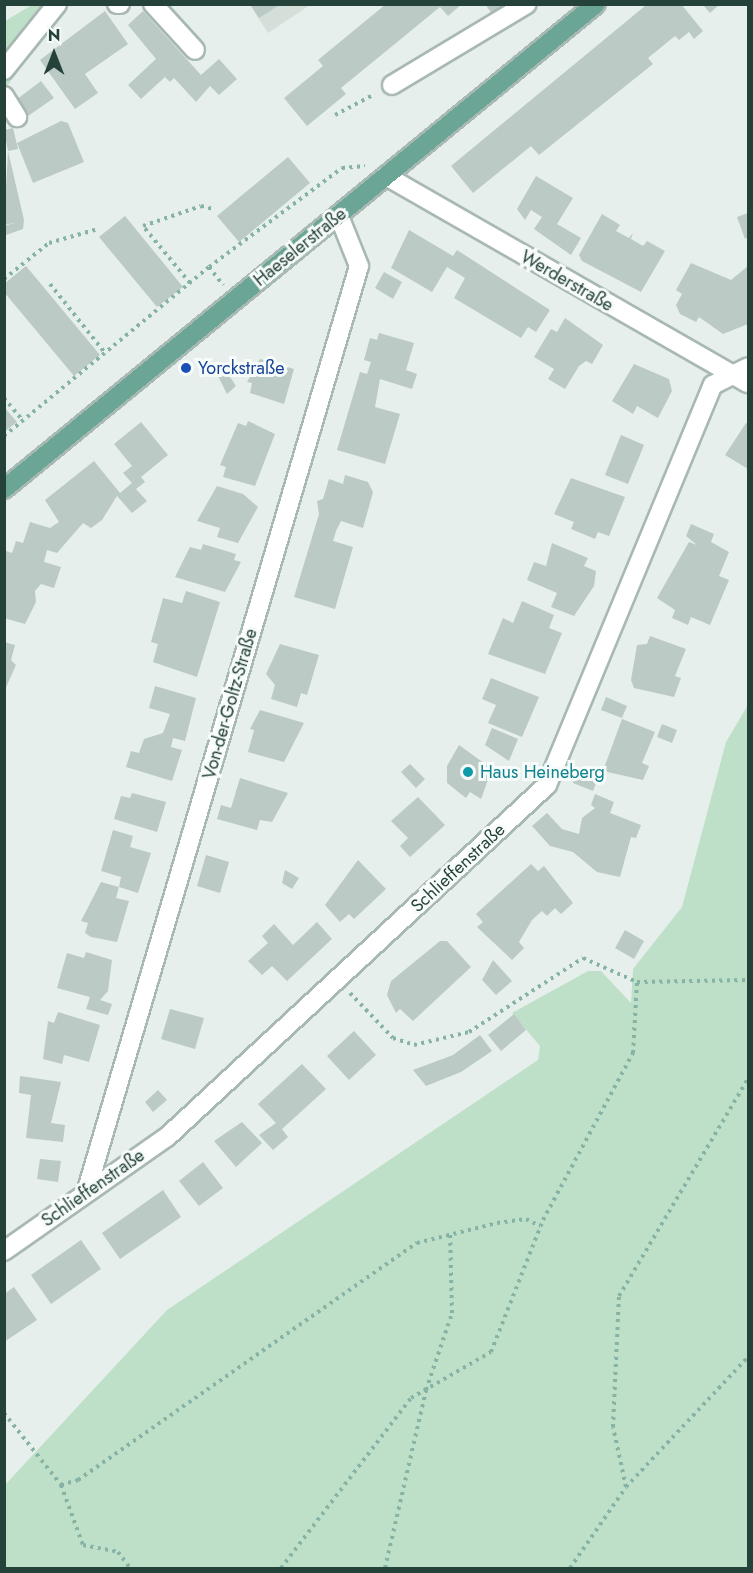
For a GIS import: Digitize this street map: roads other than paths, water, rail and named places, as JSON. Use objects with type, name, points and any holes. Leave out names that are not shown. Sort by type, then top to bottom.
[{"type":"main road","name":"Haeselerstraße","points":[[4,489],[596,4]]},
{"type":"street","points":[[4,70],[57,4]]},
{"type":"street","points":[[153,4],[195,50]]},
{"type":"street","points":[[392,85],[527,4]]},
{"type":"street","points":[[4,96],[17,117]]},
{"type":"street","name":"Werderstraße","points":[[386,176],[748,383]]},
{"type":"street","name":"Von-der-Goltz-Straße","points":[[86,1193],[358,266],[339,216]]},
{"type":"street","name":"Schlieffenstraße","points":[[4,1251],[167,1137],[546,785],[713,385],[729,374],[748,367]]},
{"type":"place","name":"Yorckstraße","points":[[186,368]]},
{"type":"place","name":"Haus Heineberg","points":[[468,772]]}]
